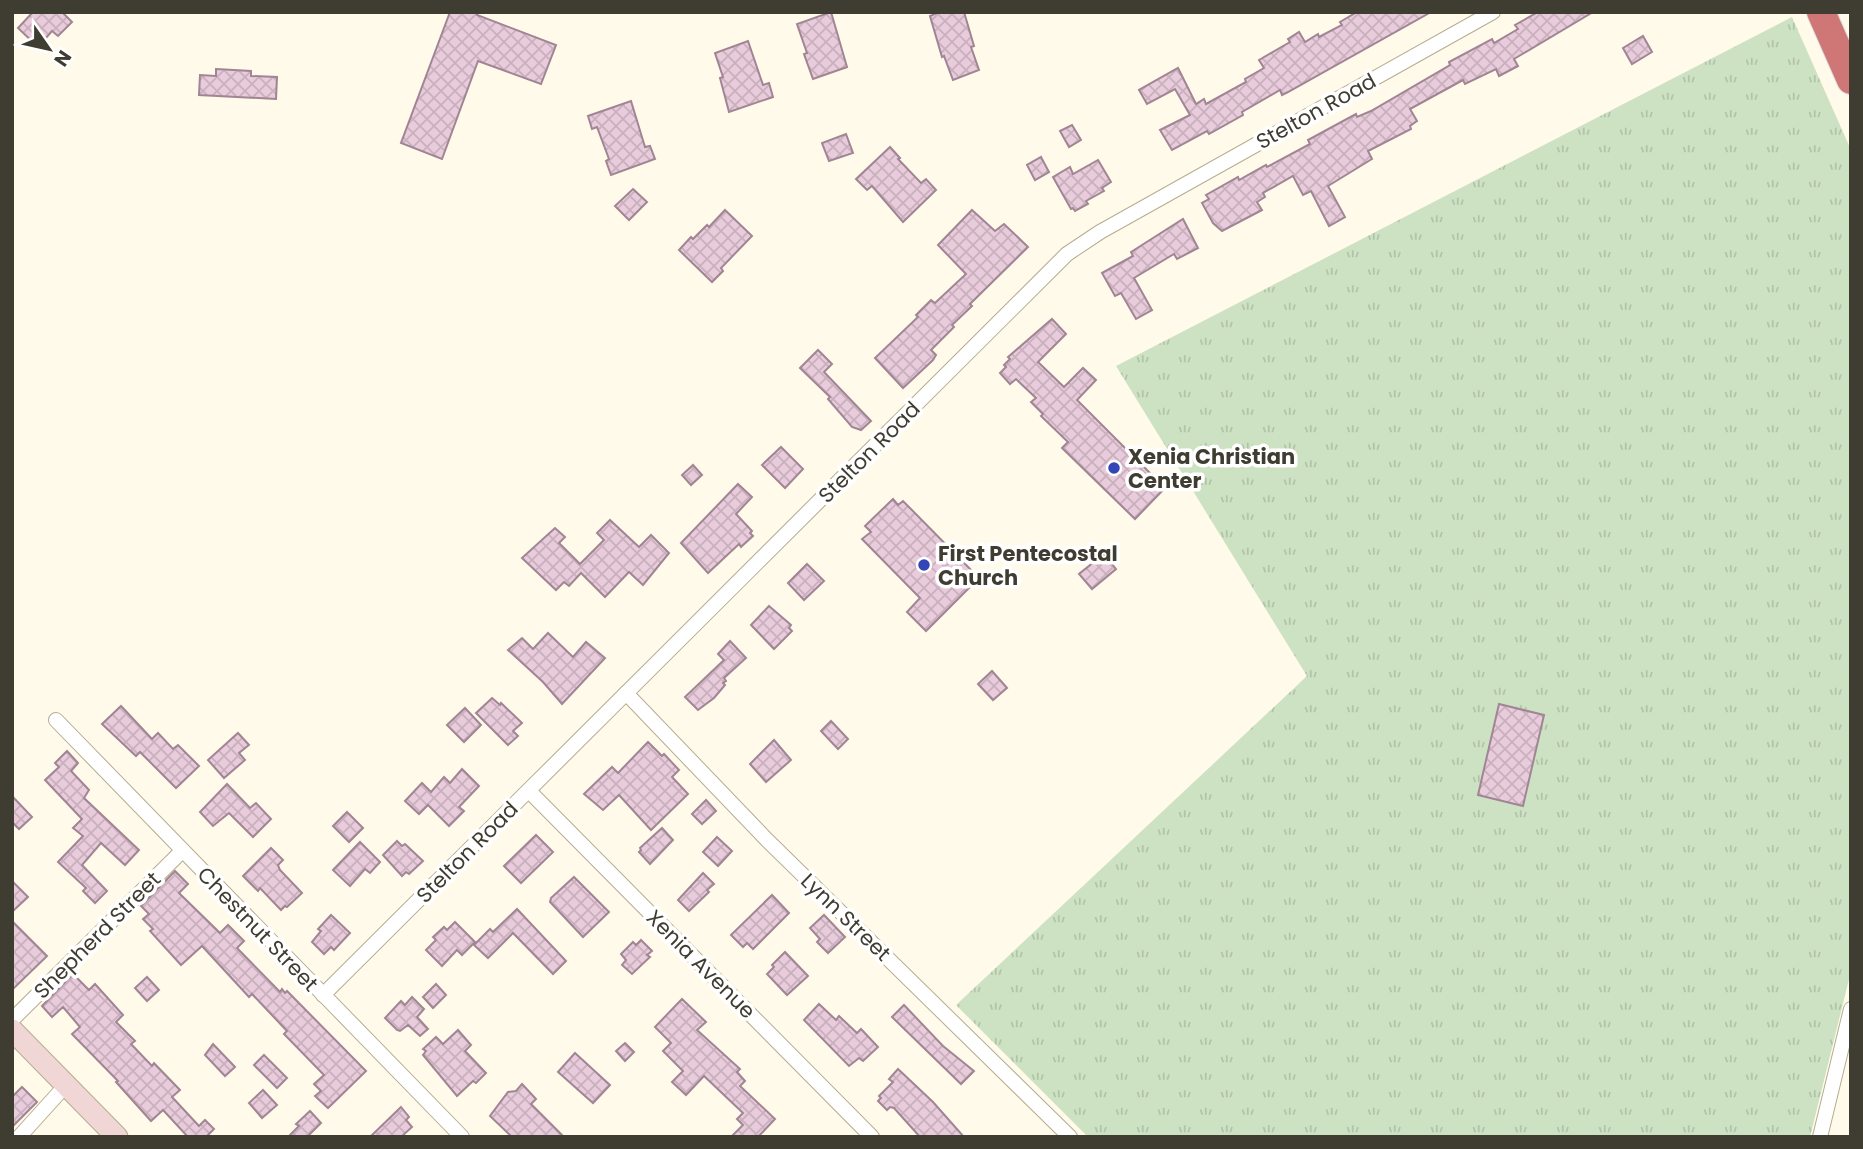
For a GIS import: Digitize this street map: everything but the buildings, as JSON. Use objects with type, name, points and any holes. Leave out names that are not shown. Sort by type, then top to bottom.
[{"type":"highway","points":[[1821,12],[1851,80]]},
{"type":"main road","points":[[12,1030],[117,1137]]},
{"type":"street","name":"Stelton Road","points":[[323,995],[1067,254],[1100,232],[1493,12]]},
{"type":"street","name":"Lynn Street","points":[[626,693],[767,839],[1070,1137]]},
{"type":"street","name":"Chestnut Street","points":[[56,720],[462,1137]]},
{"type":"street","name":"Xenia Avenue","points":[[529,791],[872,1137]]},
{"type":"street","name":"Shepherd Street","points":[[12,1020],[182,851]]},
{"type":"street","points":[[1820,1137],[1851,1009]]},
{"type":"street","points":[[19,1137],[66,1085]]},
{"type":"green space","points":[[1792,17],[1851,150],[1851,971],[1810,1137],[1088,1137],[956,1005],[1307,676],[1116,366]]},
{"type":"place","name":"Xenia Christian Center","points":[[1114,468]]},
{"type":"place","name":"First Pentecostal Church","points":[[924,565]]}]
